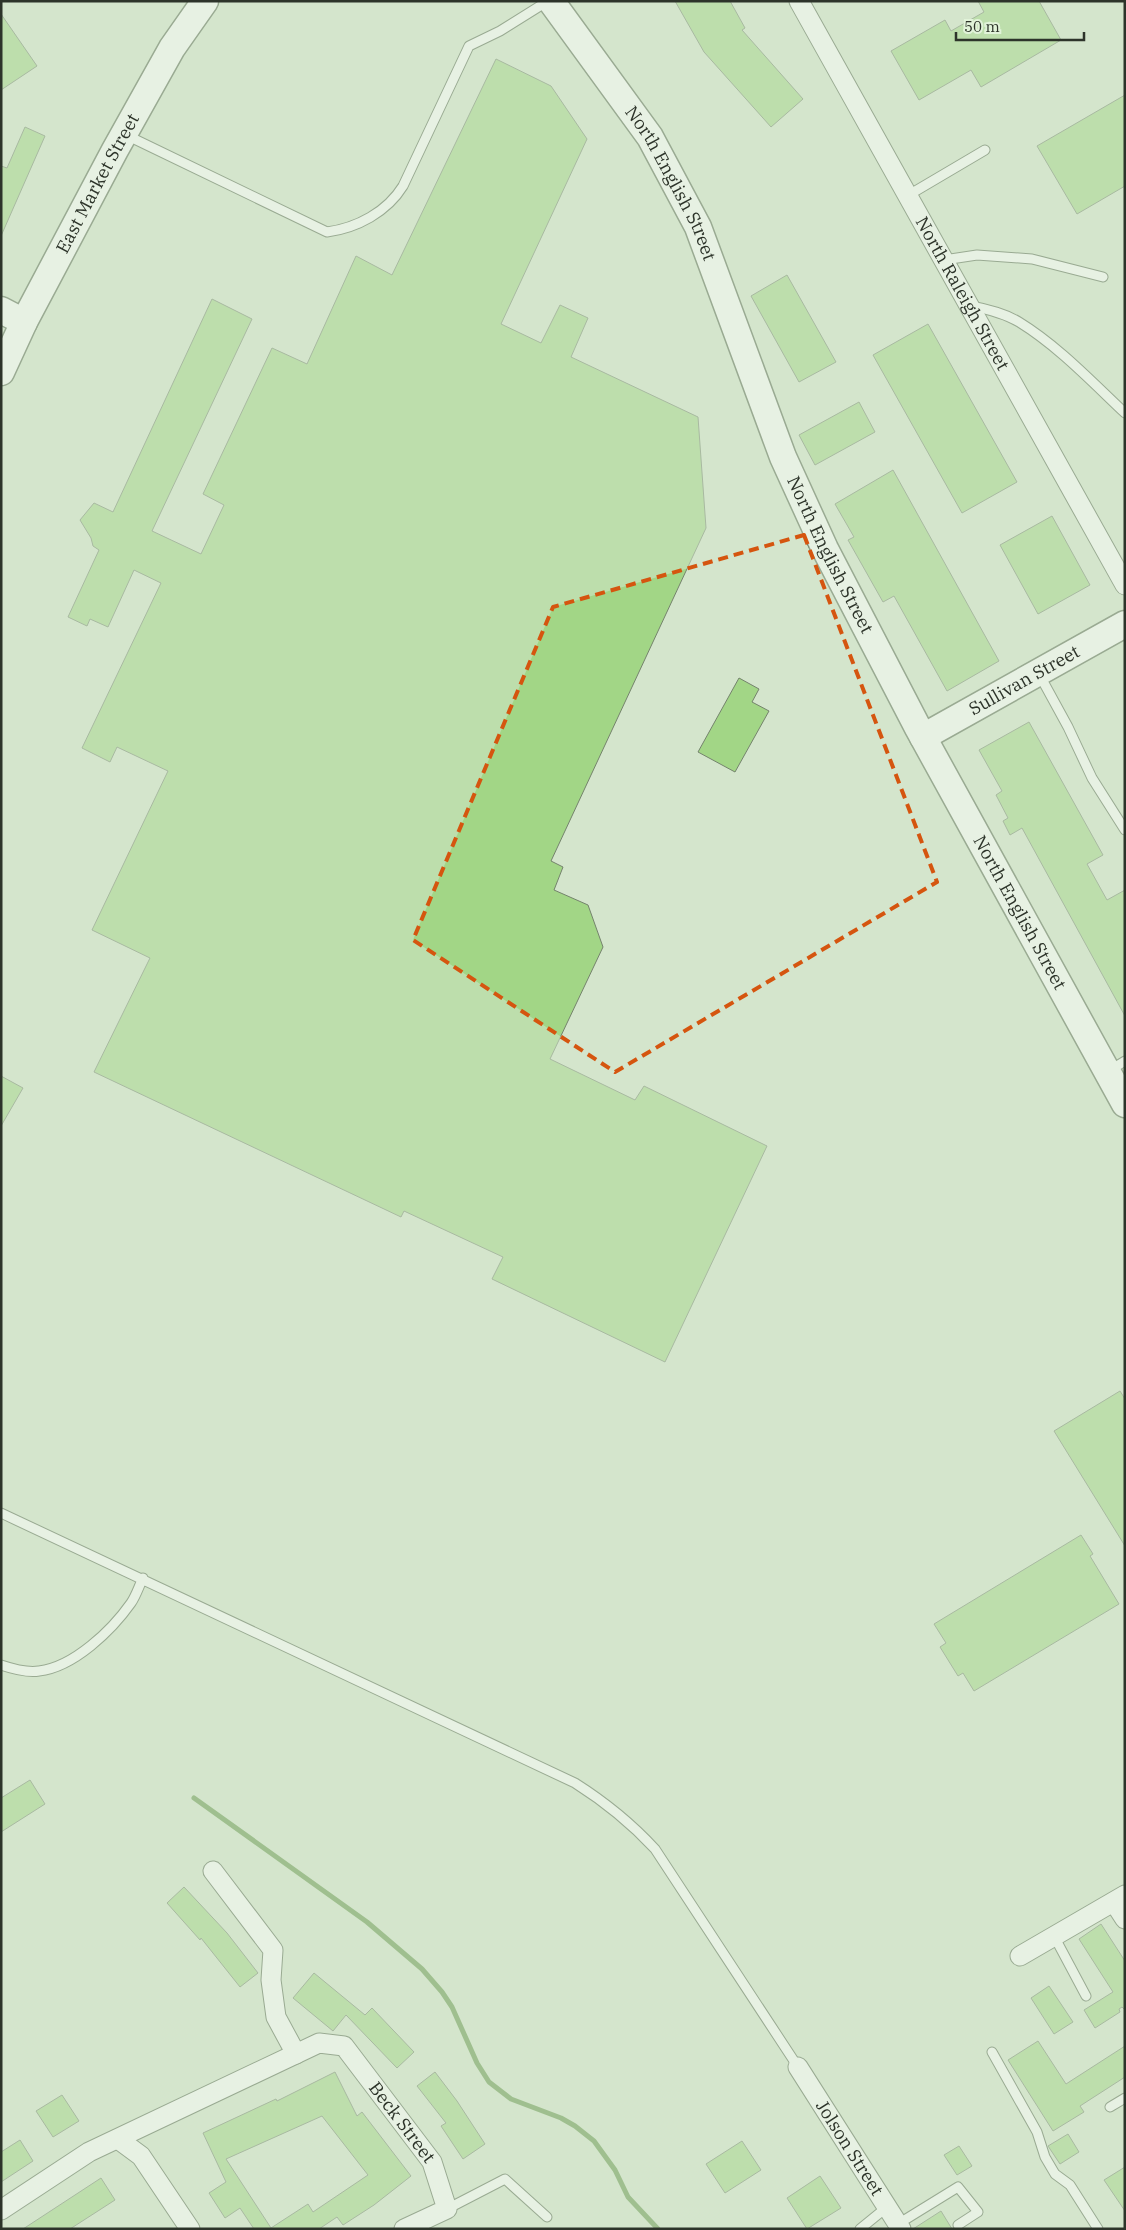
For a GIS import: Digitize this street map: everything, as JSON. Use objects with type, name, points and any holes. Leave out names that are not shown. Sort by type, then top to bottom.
[{"type":"street","name":"East Market Street","points":[[1,372],[24,322],[124,134],[172,48],[205,1]]},
{"type":"street","name":"North English Street","points":[[549,1],[650,137],[698,227],[783,457],[825,549],[923,736],[1116,1066],[1125,1104]]},
{"type":"street","name":"North Raleigh Street","points":[[799,1],[1125,585]]},
{"type":"street","points":[[1,310],[24,322]]},
{"type":"street","name":"Sullivan Street","points":[[923,736],[1125,624]]},
{"type":"street","points":[[214,1871],[273,1950],[271,1980],[276,2017],[296,2054]]},
{"type":"street","points":[[1020,1956],[1119,1898],[1125,1919]]},
{"type":"street","name":"Beck Street","points":[[1,2210],[89,2152],[319,2043],[344,2046],[432,2162],[447,2208]]},
{"type":"street","name":"Jolson Street","points":[[798,2066],[899,2226]]},
{"type":"street","points":[[118,2139],[141,2156],[190,2229]]},
{"type":"street","points":[[404,2229],[447,2208]]},
{"type":"lane","points":[[124,134],[327,232],[344,229],[367,218],[394,201],[403,186],[469,46],[549,1]]},
{"type":"lane","points":[[908,196],[985,150]]},
{"type":"lane","points":[[943,260],[978,254],[1032,258],[1103,277]]},
{"type":"lane","points":[[968,305],[994,311],[1018,321],[1063,354],[1125,413]]},
{"type":"lane","points":[[1038,672],[1068,727],[1092,778],[1125,830]]},
{"type":"lane","points":[[1,1513],[143,1578],[575,1784],[595,1796],[630,1824],[655,1849],[798,2066]]},
{"type":"lane","points":[[1,1665],[13,1669],[40,1671],[67,1662],[95,1644],[113,1625],[132,1602],[143,1578]]},
{"type":"lane","points":[[1054,1936],[1086,1996]]},
{"type":"lane","points":[[992,2052],[1037,2132],[1045,2156],[1055,2174],[1070,2185],[1098,2229]]},
{"type":"lane","points":[[1110,2107],[1125,2098]]},
{"type":"lane","points":[[447,2208],[505,2179],[547,2217]]},
{"type":"lane","points":[[899,2226],[958,2187],[978,2212],[958,2225]]},
{"type":"lane","points":[[860,2229],[887,2207]]},
{"type":"highlighted area","points":[[804,535],[937,882],[615,1072],[413,940],[553,607]]},
{"type":"building","points":[[675,1],[730,1],[745,28],[742,30],[803,99],[771,127],[704,52]]},
{"type":"building","points":[[978,1],[1039,1],[1061,40],[981,87],[971,70],[919,100],[891,51],[945,20],[951,31],[984,12]]},
{"type":"building","points":[[1,14],[37,66],[1,90]]},
{"type":"building","points":[[496,59],[551,86],[587,139],[501,324],[541,343],[560,305],[588,318],[571,357],[698,417],[706,528],[551,861],[563,867],[554,890],[588,905],[603,947],[550,1059],[635,1100],[644,1086],[767,1146],[665,1362],[492,1279],[503,1257],[404,1211],[401,1217],[94,1072],[150,958],[92,930],[168,771],[117,747],[110,762],[82,748],[161,583],[134,570],[108,627],[90,619],[87,626],[68,617],[99,550],[93,546],[91,538],[80,520],[94,503],[113,512],[212,299],[252,319],[152,531],[201,554],[224,505],[203,494],[272,348],[307,364],[356,256],[392,275]]},
{"type":"building","points":[[1125,95],[1125,186],[1077,214],[1037,146]]},
{"type":"building","points":[[25,127],[45,136],[1,236],[1,166],[7,168]]},
{"type":"building","points":[[787,275],[836,362],[799,382],[751,296]]},
{"type":"building","points":[[928,324],[1017,482],[962,513],[873,355]]},
{"type":"building","points":[[859,402],[875,432],[815,465],[799,435]]},
{"type":"building","points":[[893,470],[999,661],[947,691],[894,596],[883,602],[848,540],[854,537],[835,504]]},
{"type":"building","points":[[1052,516],[1090,585],[1038,614],[1000,545]]},
{"type":"building","points":[[739,678],[759,689],[752,702],[769,711],[735,772],[698,752]]},
{"type":"building","points":[[1029,722],[1103,855],[1087,864],[1107,900],[1125,890],[1125,1016],[1022,828],[1010,835],[1003,821],[1008,818],[996,795],[1002,791],[979,750]]},
{"type":"building","points":[[1,1076],[23,1088],[1,1126]]},
{"type":"building","points":[[1120,1391],[1125,1399],[1125,1546],[1054,1431]]},
{"type":"building","points":[[1081,1535],[1093,1554],[1090,1556],[1119,1604],[974,1691],[963,1673],[958,1676],[940,1647],[946,1643],[934,1624]]},
{"type":"building","points":[[30,1780],[45,1804],[1,1832],[1,1798]]},
{"type":"building","points":[[184,1887],[227,1933],[258,1973],[240,1987],[201,1938],[200,1940],[167,1903]]},
{"type":"building","points":[[1101,1924],[1125,1961],[1125,2010],[1122,2007],[1119,2009],[1120,2012],[1095,2028],[1084,2010],[1113,1992],[1079,1939]]},
{"type":"building","points":[[314,1973],[365,2015],[372,2008],[414,2052],[397,2068],[346,2015],[333,2031],[293,1998]]},
{"type":"building","points":[[1049,1986],[1073,2022],[1054,2034],[1031,1998]]},
{"type":"building","points":[[1038,2041],[1066,2084],[1125,2046],[1125,2077],[1080,2106],[1084,2112],[1053,2131],[1008,2060]]},
{"type":"building","points":[[335,2072],[357,2116],[362,2112],[411,2176],[374,2205],[343,2225],[337,2217],[319,2229],[254,2229],[240,2208],[225,2218],[209,2193],[226,2182],[203,2133],[276,2099],[277,2101]],"holes":[[[322,2116],[368,2175],[313,2212],[308,2204],[271,2228],[226,2159]]]},
{"type":"building","points":[[435,2072],[457,2101],[485,2144],[463,2159],[441,2126],[446,2123],[417,2086]]},
{"type":"building","points":[[62,2095],[79,2121],[53,2137],[36,2111]]},
{"type":"building","points":[[1068,2134],[1079,2152],[1060,2164],[1048,2146]]},
{"type":"building","points":[[20,2140],[33,2161],[1,2182],[1,2152]]},
{"type":"building","points":[[742,2141],[761,2170],[725,2193],[706,2164]]},
{"type":"building","points":[[959,2146],[972,2166],[957,2175],[944,2155]]},
{"type":"building","points":[[1125,2167],[1125,2211],[1104,2180]]},
{"type":"building","points":[[820,2176],[841,2208],[807,2229],[787,2198]]},
{"type":"building","points":[[101,2178],[115,2200],[70,2229],[23,2229]]},
{"type":"building","points":[[941,2211],[952,2229],[913,2229]]},
{"type":"waterway","points":[[194,1798],[367,1922],[422,1969],[452,2007],[477,2063],[489,2082],[511,2099],[561,2118],[594,2141],[615,2170],[628,2197],[658,2229]]}]
